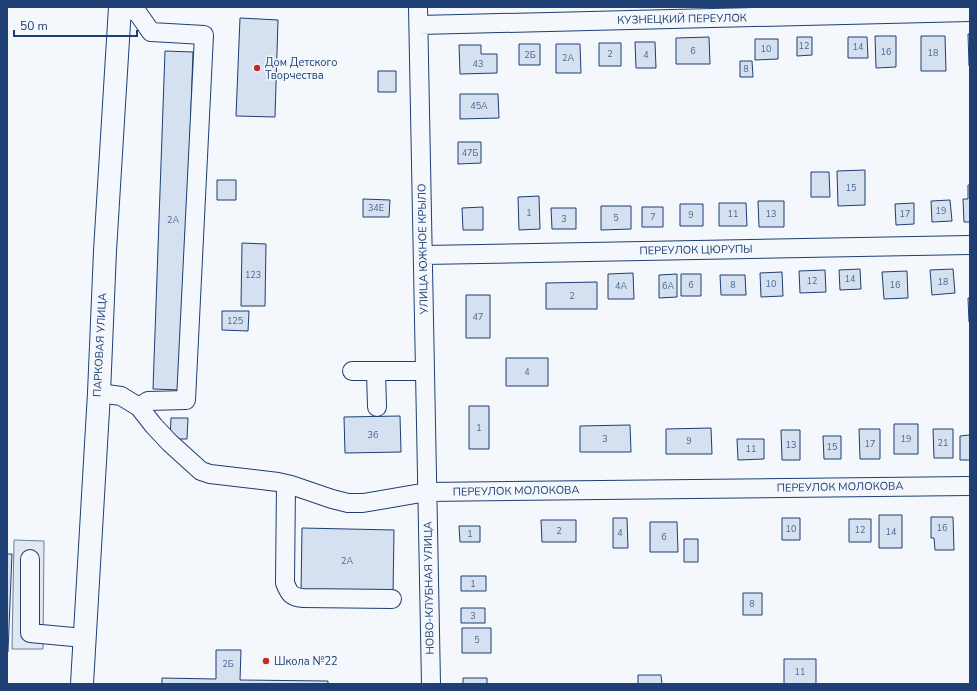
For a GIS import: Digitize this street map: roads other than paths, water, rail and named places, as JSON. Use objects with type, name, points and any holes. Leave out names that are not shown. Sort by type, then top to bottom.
[{"type":"main road","name":"ПАРКОВАЯ УЛИЦА","points":[[82,684],[105,250],[120,8]]},
{"type":"street","points":[[120,8],[137,12],[151,32],[204,35],[186,400],[148,401],[139,407]]},
{"type":"street","name":"КУЗНЕЦКИЙ ПЕРЕУЛОК","points":[[418,16],[970,12]]},
{"type":"street","name":"УЛИЦА ЮЖНОЕ КРЫЛО","points":[[418,16],[428,492]]},
{"type":"street","name":"ПЕРЕУЛОК ЦЮРУПЫ","points":[[423,255],[970,245]]},
{"type":"street","points":[[352,371],[425,371]]},
{"type":"street","points":[[376,371],[377,407]]},
{"type":"street","name":"ПЕРЕУЛОК МОЛОКОВА","points":[[98,393],[121,396],[139,407],[170,444],[201,471],[220,476],[274,481],[348,503],[363,503],[428,492],[970,486]]},
{"type":"street","points":[[286,484],[285,583],[289,593],[296,597],[303,598],[392,599]]},
{"type":"street","name":"НОВО-КЛУБНАЯ УЛИЦА","points":[[428,492],[431,684]]},
{"type":"street","points":[[30,559],[30,633],[84,638]]},
{"type":"place","name":"Дом Детского Творчества","points":[[257,68]]},
{"type":"place","name":"Школа №22","points":[[266,661]]}]
